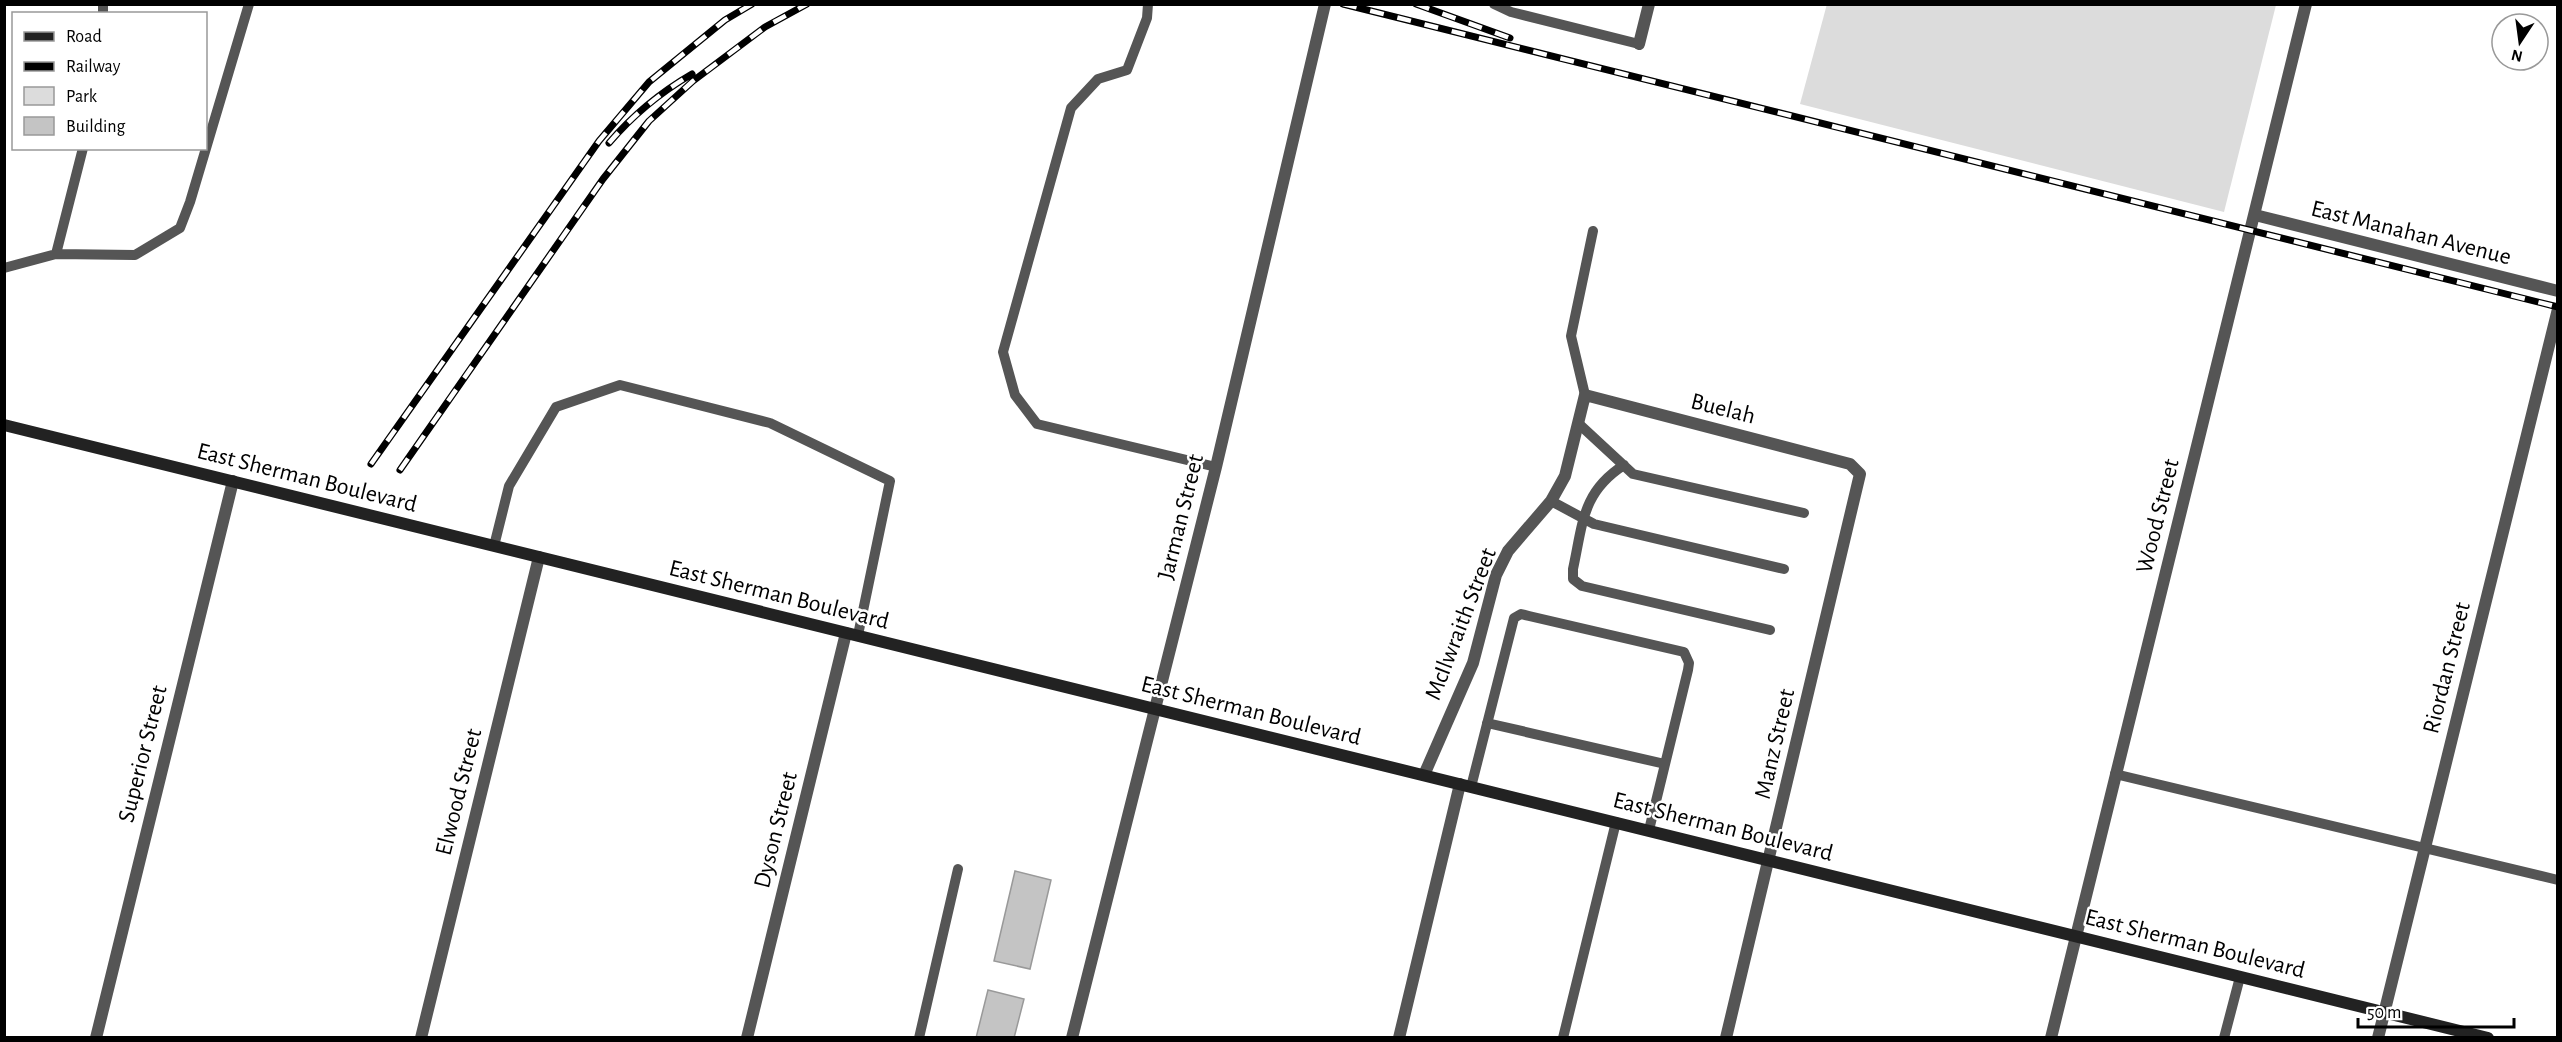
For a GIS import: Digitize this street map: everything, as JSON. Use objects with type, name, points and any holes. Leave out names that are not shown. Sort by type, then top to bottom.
[{"type":"main road","name":"East Sherman Boulevard","points":[[4,425],[2488,1038]]},
{"type":"street","name":"Jarman Street","points":[[1072,1038],[1216,467],[1325,4]]},
{"type":"street","points":[[1640,44],[1649,4]]},
{"type":"street","name":"Wood Street","points":[[2051,1038],[2306,4]]},
{"type":"street","name":"East Manahan Avenue","points":[[2254,215],[2558,291]]},
{"type":"street","name":"Riordan Street","points":[[2378,1038],[2558,309]]},
{"type":"street","name":"McIlwraith Street","points":[[1424,775],[1473,663],[1496,575],[1508,551],[1551,501],[1565,476],[1585,395]]},
{"type":"street","name":"Buelah","points":[[1585,395],[1850,464]]},
{"type":"street","name":"Manz Street","points":[[1726,1038],[1860,474],[1850,464]]},
{"type":"street","name":"Superior Street","points":[[96,1038],[232,481]]},
{"type":"street","name":"Elwood Street","points":[[421,1038],[539,557]]},
{"type":"street","name":"Dyson Street","points":[[747,1038],[852,634]]},
{"type":"street","points":[[1399,1038],[1466,785]]},
{"type":"lane","points":[[207,145],[249,4]]},
{"type":"lane","points":[[1148,4],[1147,18],[1127,70],[1098,79],[1071,108],[1003,352],[1015,395],[1037,424],[1216,467]]},
{"type":"lane","points":[[1494,4],[1522,15],[1640,44]]},
{"type":"lane","points":[[56,254],[82,150]]},
{"type":"lane","points":[[4,268],[56,254],[135,255],[180,228],[205,150]]},
{"type":"lane","points":[[1585,395],[1571,336],[1593,231]]},
{"type":"lane","points":[[494,546],[509,486],[556,407],[620,385],[692,402],[770,423],[890,481],[852,634]]},
{"type":"lane","points":[[1579,424],[1633,474],[1804,513]]},
{"type":"lane","points":[[1624,465],[1605,477],[1592,494],[1573,569],[1574,579],[1582,586],[1770,630]]},
{"type":"lane","points":[[1551,501],[1594,524],[1784,569]]},
{"type":"lane","points":[[1466,785],[1486,723],[1514,618],[1521,614],[1529,615],[1684,652],[1689,663],[1648,830]]},
{"type":"lane","points":[[1486,723],[1665,764]]},
{"type":"lane","points":[[2115,774],[2558,880]]},
{"type":"lane","points":[[1563,1038],[1616,822]]},
{"type":"lane","points":[[919,1038],[958,869]]},
{"type":"lane","points":[[2224,1038],[2240,976]]},
{"type":"green space","points":[[1827,4],[2276,5],[2224,212],[1800,104]]},
{"type":"building","points":[[1015,871],[1051,880],[1030,969],[994,961]]},
{"type":"building","points":[[988,990],[1024,999],[1014,1038],[976,1038]]},
{"type":"railway","points":[[371,464],[599,141],[649,82],[725,20],[752,4]]},
{"type":"railway","points":[[400,470],[603,179],[649,121],[693,81],[765,27],[807,4]]},
{"type":"railway","points":[[1343,4],[2558,307]]},
{"type":"railway","points":[[1416,4],[1510,38]]},
{"type":"railway","points":[[609,143],[648,105],[692,74]]}]
